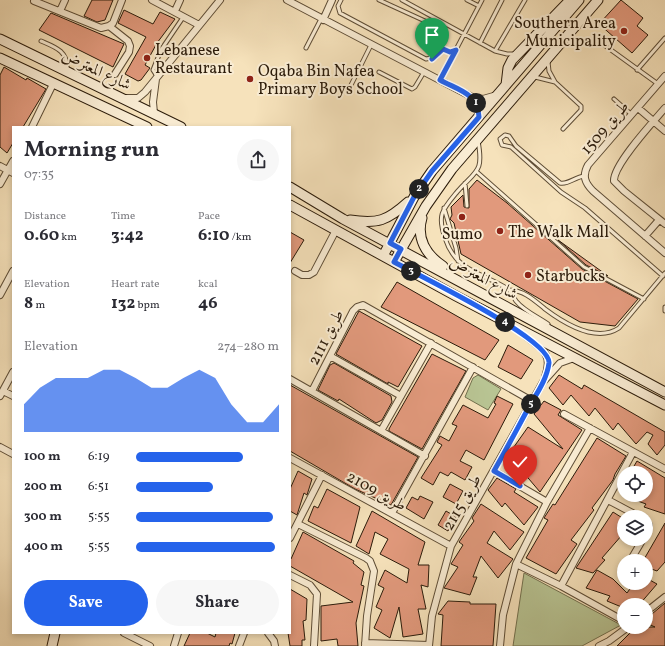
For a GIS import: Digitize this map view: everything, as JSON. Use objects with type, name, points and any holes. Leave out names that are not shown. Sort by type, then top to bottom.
[{"type":"street","points":[[60,10],[65,0]]},
{"type":"street","points":[[34,1],[60,10],[101,28],[109,26],[113,23],[122,0]]},
{"type":"street","points":[[152,0],[199,25]]},
{"type":"street","points":[[175,11],[180,0]]},
{"type":"street","points":[[120,96],[130,99],[138,98],[145,92],[220,0]]},
{"type":"street","points":[[287,0],[322,20],[472,97],[482,99],[498,94]]},
{"type":"street","points":[[322,20],[332,0]]},
{"type":"street","points":[[506,85],[508,68],[518,53],[560,5],[570,0]]},
{"type":"street","points":[[383,256],[414,197],[432,171],[579,0]]},
{"type":"street","points":[[394,262],[426,206],[452,169],[598,0]]},
{"type":"street","points":[[109,26],[128,41],[130,46],[129,52],[115,74]]},
{"type":"street","points":[[0,33],[18,48]]},
{"type":"street","name":"شارع المعترض","points":[[0,39],[179,126]]},
{"type":"street","name":"شارع المعترض","points":[[0,58],[145,126]]},
{"type":"street","name":"طريق 1509","points":[[665,76],[588,165],[584,176],[585,181],[593,191],[665,253]]},
{"type":"street","points":[[154,113],[153,102],[157,77]]},
{"type":"street","points":[[34,126],[54,84]]},
{"type":"street","points":[[472,97],[476,104],[479,117]]},
{"type":"street","points":[[638,108],[665,130]]},
{"type":"street","points":[[665,108],[629,152],[615,171],[614,176],[614,181],[624,191],[658,220],[665,224]]},
{"type":"street","points":[[0,166],[10,172],[0,184]]},
{"type":"street","name":"شارع المعترض","points":[[291,188],[343,219],[665,392]]},
{"type":"street","points":[[343,219],[372,222],[383,220],[397,212],[414,197]]},
{"type":"street","name":"شارع المعترض","points":[[291,206],[574,358],[621,380],[665,405]]},
{"type":"street","points":[[426,206],[420,228],[421,239],[426,250],[435,260],[464,279],[473,288]]},
{"type":"street","points":[[645,236],[658,220]]},
{"type":"street","points":[[295,271],[302,275],[309,275],[314,272],[336,230]]},
{"type":"street","points":[[0,295],[12,273]]},
{"type":"street","name":"طريق 2111","points":[[312,391],[353,311],[360,306],[366,306],[532,401]]},
{"type":"street","name":"طريق 2115","points":[[510,324],[542,349],[547,355],[549,362],[543,382]]},
{"type":"street","points":[[381,431],[431,344]]},
{"type":"street","points":[[330,356],[401,396]]},
{"type":"street","name":"طريق 2115","points":[[429,645],[432,616],[451,546],[543,382],[560,363],[574,358]]},
{"type":"street","points":[[392,513],[425,456],[473,367]]},
{"type":"street","points":[[12,374],[2,393],[12,396]]},
{"type":"street","points":[[291,380],[425,456]]},
{"type":"street","points":[[564,414],[665,469]]},
{"type":"street","points":[[500,646],[503,614],[516,564],[547,502],[590,428]]},
{"type":"street","points":[[0,447],[12,453]]},
{"type":"street","points":[[561,586],[633,452]]},
{"type":"street","name":"طريق 2109","points":[[291,459],[451,546]]},
{"type":"street","points":[[494,471],[547,502]]},
{"type":"street","points":[[291,536],[322,475]]},
{"type":"street","points":[[608,500],[627,510]]},
{"type":"street","points":[[298,524],[366,558],[373,566],[374,576],[365,645],[429,645]]},
{"type":"street","points":[[516,564],[561,586],[617,617]]},
{"type":"street","points":[[291,576],[310,585],[317,594],[314,646]]},
{"type":"street","points":[[653,606],[665,597]]},
{"type":"street","points":[[52,646],[55,634]]},
{"type":"street","points":[[126,634],[150,646]]},
{"type":"street","points":[[174,646],[178,634]]},
{"type":"street","points":[[238,646],[244,634]]},
{"type":"street","points":[[269,634],[274,641],[275,646]]},
{"type":"street","points":[[599,646],[618,634]]},
{"type":"lane","points":[[341,0],[338,6],[340,13],[426,59],[436,57],[443,49]]},
{"type":"lane","points":[[378,0],[425,21],[439,38],[443,49],[450,52],[456,50]]},
{"type":"lane","points":[[402,0],[495,51],[507,54],[518,53]]},
{"type":"lane","points":[[467,0],[479,6]]},
{"type":"lane","points":[[440,80],[482,0]]},
{"type":"lane","points":[[480,43],[502,0]]},
{"type":"lane","points":[[495,51],[525,0]]},
{"type":"lane","points":[[157,77],[153,70],[156,60],[184,16]]},
{"type":"lane","points":[[306,48],[322,20]]},
{"type":"lane","points":[[637,70],[665,38]]},
{"type":"lane","points":[[41,41],[63,53],[67,62],[67,71]]},
{"type":"lane","points":[[600,42],[658,84]]},
{"type":"lane","points":[[350,87],[371,45]]},
{"type":"lane","points":[[548,59],[549,71],[555,82],[582,108],[563,129]]},
{"type":"lane","points":[[379,72],[412,89],[415,87],[424,72]]},
{"type":"lane","points":[[532,77],[555,82]]},
{"type":"lane","points":[[614,99],[632,115]]},
{"type":"lane","points":[[478,140],[481,164],[477,172],[465,183],[444,208],[440,216],[440,225],[450,253],[458,261],[510,290],[521,292],[532,297],[552,313],[584,331],[594,334],[609,333],[619,328],[664,274],[585,208],[561,192],[511,147],[502,145],[500,139],[505,135],[509,136],[516,146],[560,183],[566,184],[576,178],[584,176]]},
{"type":"lane","points":[[477,172],[584,267],[644,299]]},
{"type":"lane","points":[[465,183],[467,206]]},
{"type":"lane","points":[[444,208],[456,248],[458,261]]},
{"type":"lane","points":[[510,290],[516,301],[567,339]]},
{"type":"green space","points":[[478,375],[501,389],[488,410],[465,397],[473,378]]},
{"type":"green space","points":[[524,573],[617,623],[617,627],[582,646],[513,646]]},
{"type":"building","points":[[92,0],[113,0],[105,20],[97,22],[84,16]]},
{"type":"building","name":"Southern Area Municipality","points":[[621,0],[643,18],[637,26],[648,35],[632,53],[599,24]]},
{"type":"building","points":[[124,10],[153,24],[160,12],[175,19],[157,43],[145,65],[150,68],[141,80],[138,81],[125,74],[146,37],[118,23]]},
{"type":"building","points":[[51,13],[124,44],[113,67],[39,30]]},
{"type":"building","points":[[4,67],[26,80],[27,78],[46,89],[24,126],[12,126],[12,145],[7,153],[0,147],[0,75]]},
{"type":"building","name":"The Walk Mall","points":[[477,180],[507,203],[582,269],[638,299],[615,326],[580,322],[461,254],[454,223],[450,219],[452,215],[451,207],[463,195],[464,207],[469,208],[469,189]]},
{"type":"building","points":[[291,233],[304,240],[291,261]]},
{"type":"building","points":[[558,240],[608,276],[586,265]]},
{"type":"building","points":[[397,282],[499,340],[485,360],[381,307]]},
{"type":"building","points":[[359,311],[422,346],[398,387],[388,382],[388,384],[336,354]]},
{"type":"building","points":[[508,345],[533,360],[521,379],[498,367]]},
{"type":"building","points":[[432,354],[466,371],[422,449],[389,431],[389,429]]},
{"type":"building","points":[[334,363],[391,396],[392,402],[382,420],[376,423],[339,399],[338,401],[318,390],[330,365]]},
{"type":"building","points":[[559,375],[582,389],[584,385],[665,432],[665,445],[657,455],[648,444],[653,435],[647,432],[636,444],[618,423],[613,430],[595,408],[589,416],[571,395],[563,405],[549,388]]},
{"type":"building","points":[[291,386],[418,457],[391,505],[355,489],[291,452]]},
{"type":"building","points":[[497,396],[513,404],[484,460],[466,450],[460,461],[472,467],[465,480],[451,472],[448,476],[440,472],[433,485],[421,478],[442,445],[437,442],[440,436],[449,441],[457,426],[452,424],[463,405],[488,418],[496,404],[494,403]]},
{"type":"building","points":[[544,401],[561,410],[558,415],[582,430],[540,492],[523,472],[518,478],[504,461],[528,427],[563,449],[534,414]]},
{"type":"building","points":[[597,438],[626,456],[620,466],[617,466],[617,471],[613,480],[592,508],[594,510],[571,540],[577,544],[556,574],[526,558],[548,520],[544,518],[553,504],[555,505]]},
{"type":"building","points":[[637,461],[645,466],[634,466]]},
{"type":"building","points":[[298,471],[312,479],[307,495],[304,493],[297,515],[291,512],[291,487]]},
{"type":"building","points":[[653,471],[665,478],[665,514],[644,507],[646,504],[640,502],[653,502]]},
{"type":"building","points":[[497,478],[516,489],[514,492],[538,507],[524,525],[505,503],[502,507],[488,490]]},
{"type":"building","points":[[450,484],[463,491],[456,504],[443,497]]},
{"type":"building","points":[[327,489],[360,507],[351,543],[308,521],[314,506],[318,508]]},
{"type":"building","points":[[420,496],[433,502],[424,519],[406,508],[412,497],[418,500]]},
{"type":"building","points":[[481,504],[524,532],[510,550],[494,531],[487,543],[513,559],[498,578],[481,556],[473,577],[477,577],[470,595],[444,588],[458,567],[451,564],[463,545],[459,542],[474,521],[472,518]]},
{"type":"building","points":[[372,511],[425,542],[418,565],[429,565],[428,587],[421,585],[426,609],[418,609],[423,634],[403,637],[399,607],[390,638],[374,628],[382,610],[376,607],[384,588],[378,585],[385,570],[407,583],[409,569],[380,554],[388,539],[375,532],[369,554],[356,546]]},
{"type":"building","points":[[446,511],[456,517],[448,531],[438,525]]},
{"type":"building","points":[[613,512],[617,515],[617,541],[602,558],[605,560],[593,573],[576,568]]},
{"type":"building","points":[[665,523],[665,562],[657,571],[653,570],[653,554],[647,554]]},
{"type":"building","points":[[303,532],[354,561],[353,563],[364,572],[361,585],[364,586],[356,623],[358,646],[338,646],[337,639],[321,641],[321,606],[353,602],[291,567],[291,559]]},
{"type":"building","points":[[597,570],[617,583],[617,590],[624,590],[627,593],[629,590],[652,590],[645,598],[617,598],[617,605],[607,601],[610,596],[586,588]]},
{"type":"building","points":[[653,582],[657,584],[653,589]]},
{"type":"building","points":[[291,590],[307,599],[306,620],[303,621],[305,640],[302,640],[302,646],[290,646],[288,634],[291,634]]},
{"type":"building","points":[[448,601],[470,602],[470,604],[496,604],[493,646],[441,646],[443,615],[438,614]]},
{"type":"building","points":[[665,603],[665,646],[617,646],[629,634],[653,634],[653,627],[655,627],[653,626],[653,613]]},
{"type":"building","points":[[190,634],[209,634],[215,637],[216,634],[235,634],[232,644],[230,643],[229,646],[184,646]]},
{"type":"place","name":"Southern Area Municipality","points":[[624,31]]},
{"type":"place","name":"Lebanese Restaurant","points":[[147,58]]},
{"type":"place","name":"Oqaba Bin Nafea Primary Boys School","points":[[250,79]]},
{"type":"place","name":"Sumo","points":[[462,217]]},
{"type":"place","name":"The Walk Mall","points":[[500,231]]},
{"type":"place","name":"Starbucks","points":[[528,275]]},
{"type":"route","points":[[432,59],[436,57],[443,49],[446,52],[456,50],[440,80],[472,97],[476,104],[479,117],[432,171],[414,197],[390,243],[401,249],[394,262],[510,324],[542,349],[547,355],[549,362],[543,382],[494,471],[520,486]]}]
